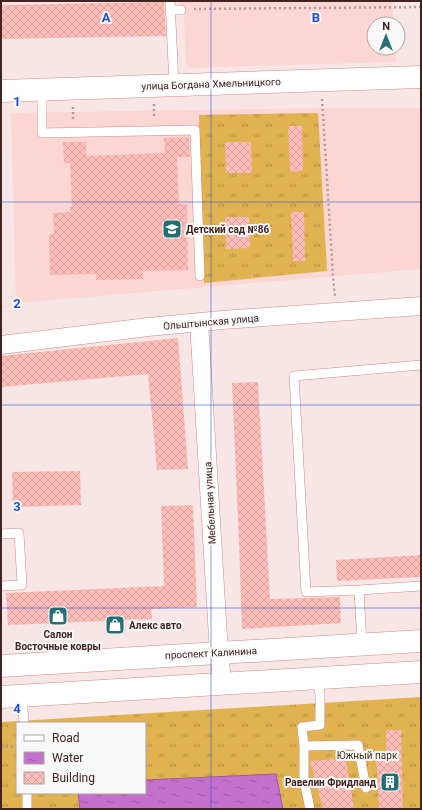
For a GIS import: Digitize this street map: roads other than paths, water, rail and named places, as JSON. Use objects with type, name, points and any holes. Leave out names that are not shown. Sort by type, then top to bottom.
[{"type":"main road","name":"улица Богдана Хмельницкого","points":[[1,90],[421,77]]},
{"type":"main road","name":"проспект Калинина","points":[[1,666],[421,641]]},
{"type":"main road","points":[[12,696],[421,672]]},
{"type":"street","name":"Ольштынская улица","points":[[1,346],[199,322],[421,306]]},
{"type":"street","name":"Мебельная улица","points":[[199,322],[222,684]]},
{"type":"lane","points":[[174,85],[170,5],[182,10]]},
{"type":"lane","points":[[42,89],[42,133],[195,130],[200,276]]},
{"type":"lane","points":[[421,365],[294,376],[306,592],[421,586]]},
{"type":"lane","points":[[1,534],[20,533],[22,585],[1,586]]},
{"type":"lane","points":[[359,590],[362,644]]},
{"type":"lane","points":[[310,809],[304,780],[304,746],[302,727],[320,725],[320,694],[317,679]]},
{"type":"lane","points":[[12,696],[24,722]]},
{"type":"lane","points":[[304,746],[358,745],[366,788]]},
{"type":"lane","points":[[27,794],[27,809]]},
{"type":"water","points":[[276,774],[283,809],[80,809],[78,794],[146,794],[146,780]]},
{"type":"place","name":"Детский сад №86","points":[[172,229]]},
{"type":"place","name":"Салон Восточные ковры","points":[[58,616]]},
{"type":"place","name":"Алекс авто","points":[[115,625]]},
{"type":"place","name":"Равелин Фридланд","points":[[390,782]]},
{"type":"park label","name":"Южный парк","points":[[367,755]]}]
